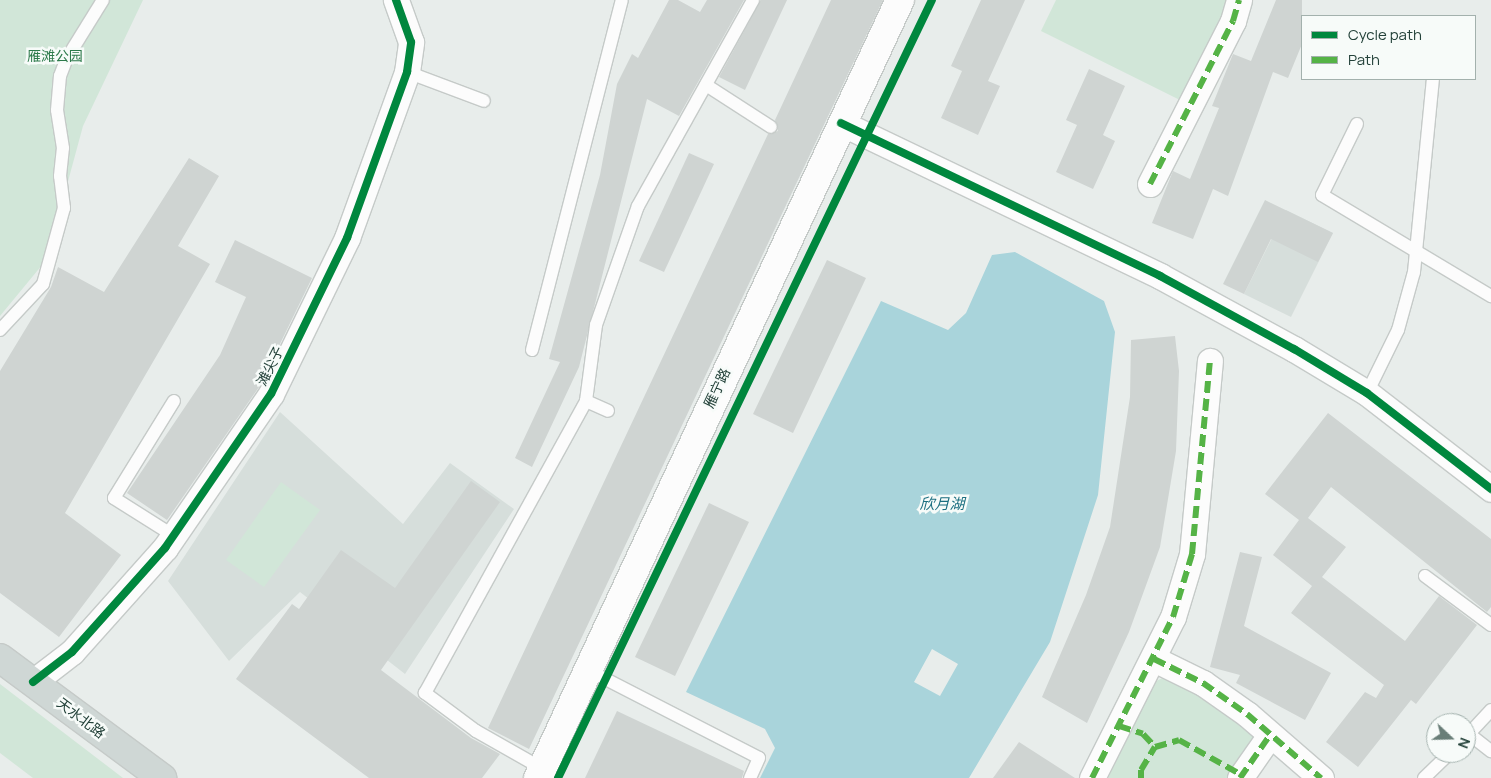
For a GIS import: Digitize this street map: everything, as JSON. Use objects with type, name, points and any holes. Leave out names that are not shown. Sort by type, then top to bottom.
[{"type":"main road","name":"雁宁路","points":[[541,773],[588,670],[682,446],[820,152],[841,123],[900,0]]},
{"type":"main road","name":"天水北路","points":[[0,658],[162,778]]},
{"type":"street","name":"滩尖子","points":[[33,682],[72,652],[174,536],[271,394],[347,238],[407,72],[411,42],[396,0]]},
{"type":"street","points":[[1150,184],[1233,21],[1239,0]]},
{"type":"street","points":[[841,123],[1160,276],[1367,393],[1491,489]]},
{"type":"street","points":[[1092,778],[1154,659],[1173,617],[1192,554],[1210,361]]},
{"type":"street","points":[[1154,659],[1203,683],[1270,735],[1321,778]]},
{"type":"street","points":[[1240,778],[1270,735]]},
{"type":"lane","points":[[0,330],[44,284],[64,208],[60,176],[63,148],[57,110],[60,76],[67,58],[103,0]]},
{"type":"lane","points":[[532,350],[622,0]]},
{"type":"lane","points":[[541,773],[476,731],[425,693],[586,401],[596,325],[638,206],[753,0]]},
{"type":"lane","points":[[407,72],[484,101]]},
{"type":"lane","points":[[1367,393],[1398,330],[1414,272],[1433,80]]},
{"type":"lane","points":[[706,85],[771,127]]},
{"type":"lane","points":[[1357,124],[1322,195],[1491,296]]},
{"type":"lane","points":[[174,401],[114,498],[174,536]]},
{"type":"lane","points":[[586,401],[608,411]]},
{"type":"lane","points":[[1425,576],[1491,625]]},
{"type":"lane","points":[[588,670],[759,758],[750,778]]},
{"type":"lane","points":[[1476,726],[1491,710]]},
{"type":"lane","points":[[1476,741],[1491,751]]},
{"type":"lane","points":[[1424,778],[1440,763]]},
{"type":"shaded area","points":[[1286,210],[1333,233],[1291,317],[1244,294]]},
{"type":"shaded area","points":[[280,412],[403,524],[450,463],[514,509],[405,674],[300,592],[229,661],[168,581]]},
{"type":"green space","name":"雁滩公园","points":[[0,0],[143,0],[83,126],[47,259],[0,316]]},
{"type":"green space","points":[[1056,0],[1253,0],[1237,33],[1188,104],[1041,31]]},
{"type":"green space","points":[[281,482],[320,510],[264,587],[226,560]]},
{"type":"green space","points":[[1169,675],[1258,737],[1227,778],[1108,778],[1154,682]]},
{"type":"green space","points":[[0,684],[123,778],[33,778],[0,753]]},
{"type":"water","name":"欣月湖","points":[[1015,252],[1104,301],[1115,332],[1098,495],[1050,642],[969,778],[760,778],[775,748],[765,729],[686,692],[881,301],[948,330],[966,313],[992,255]],"holes":[[[932,649],[958,664],[940,696],[914,682]]]},
{"type":"building","points":[[669,0],[678,0],[700,12],[707,0],[744,0],[679,116],[647,99],[579,367],[532,467],[515,458],[560,362],[549,359],[600,175],[617,84],[632,54],[638,58]]},
{"type":"building","points":[[761,0],[787,0],[745,90],[719,77]]},
{"type":"building","points":[[831,0],[883,0],[529,749],[488,728],[768,134],[778,131],[775,120]]},
{"type":"building","points":[[981,0],[1025,0],[988,81],[1000,86],[978,135],[941,118],[962,71],[951,66]]},
{"type":"building","points":[[1276,0],[1302,0],[1301,46],[1288,78],[1273,72],[1228,196],[1213,189],[1193,239],[1152,223],[1173,171],[1190,179],[1219,108],[1212,106],[1233,54],[1251,61]]},
{"type":"building","points":[[1089,69],[1125,86],[1103,135],[1115,141],[1093,189],[1056,172],[1077,125],[1066,120]]},
{"type":"building","points":[[689,153],[714,164],[664,272],[639,261]]},
{"type":"building","points":[[189,158],[219,176],[178,246],[210,264],[65,513],[121,555],[59,637],[0,593],[0,371],[51,287],[58,267],[104,292]]},
{"type":"building","points":[[1265,200],[1333,233],[1318,262],[1271,239],[1244,294],[1223,284]]},
{"type":"building","points":[[235,240],[312,278],[259,387],[167,520],[127,493],[220,355],[246,297],[215,282]]},
{"type":"building","points":[[827,260],[866,278],[793,433],[753,414]]},
{"type":"building","points":[[1175,336],[1179,371],[1176,451],[1160,547],[1129,632],[1087,723],[1042,697],[1086,595],[1110,527],[1130,397],[1131,340]]},
{"type":"building","points":[[1328,413],[1491,539],[1491,607],[1487,612],[1331,487],[1308,518],[1346,547],[1322,577],[1405,641],[1439,596],[1477,625],[1416,704],[1411,700],[1358,767],[1326,742],[1365,692],[1376,698],[1384,685],[1291,613],[1312,586],[1273,555],[1299,520],[1265,494]]},
{"type":"building","points":[[471,481],[500,502],[381,670],[471,738],[500,754],[482,778],[369,778],[236,679],[292,604],[299,609],[341,550],[395,588]]},
{"type":"building","points":[[709,503],[749,522],[675,676],[635,657]]},
{"type":"building","points":[[1240,552],[1262,557],[1244,626],[1331,673],[1305,720],[1236,683],[1240,675],[1210,667]]},
{"type":"building","points":[[617,711],[744,771],[742,778],[585,778]]},
{"type":"building","points":[[1019,742],[1075,778],[993,778]]},
{"type":"marked path","points":[[1150,184],[1233,21],[1239,0]]},
{"type":"marked path","points":[[1092,778],[1173,617],[1192,554],[1210,361]]},
{"type":"marked path","points":[[1154,659],[1203,683],[1247,714],[1321,778]]},
{"type":"marked path","points":[[1119,726],[1143,734],[1155,747]]},
{"type":"marked path","points":[[1240,778],[1270,735]]},
{"type":"marked path","points":[[1141,778],[1141,770],[1155,747],[1179,740],[1242,775]]},
{"type":"cycle path","points":[[33,682],[72,652],[165,548],[271,394],[347,238],[407,72],[411,42],[396,0]]},
{"type":"cycle path","points":[[558,778],[932,0]]},
{"type":"cycle path","points":[[841,123],[1160,276],[1294,349],[1367,393],[1491,489]]}]
